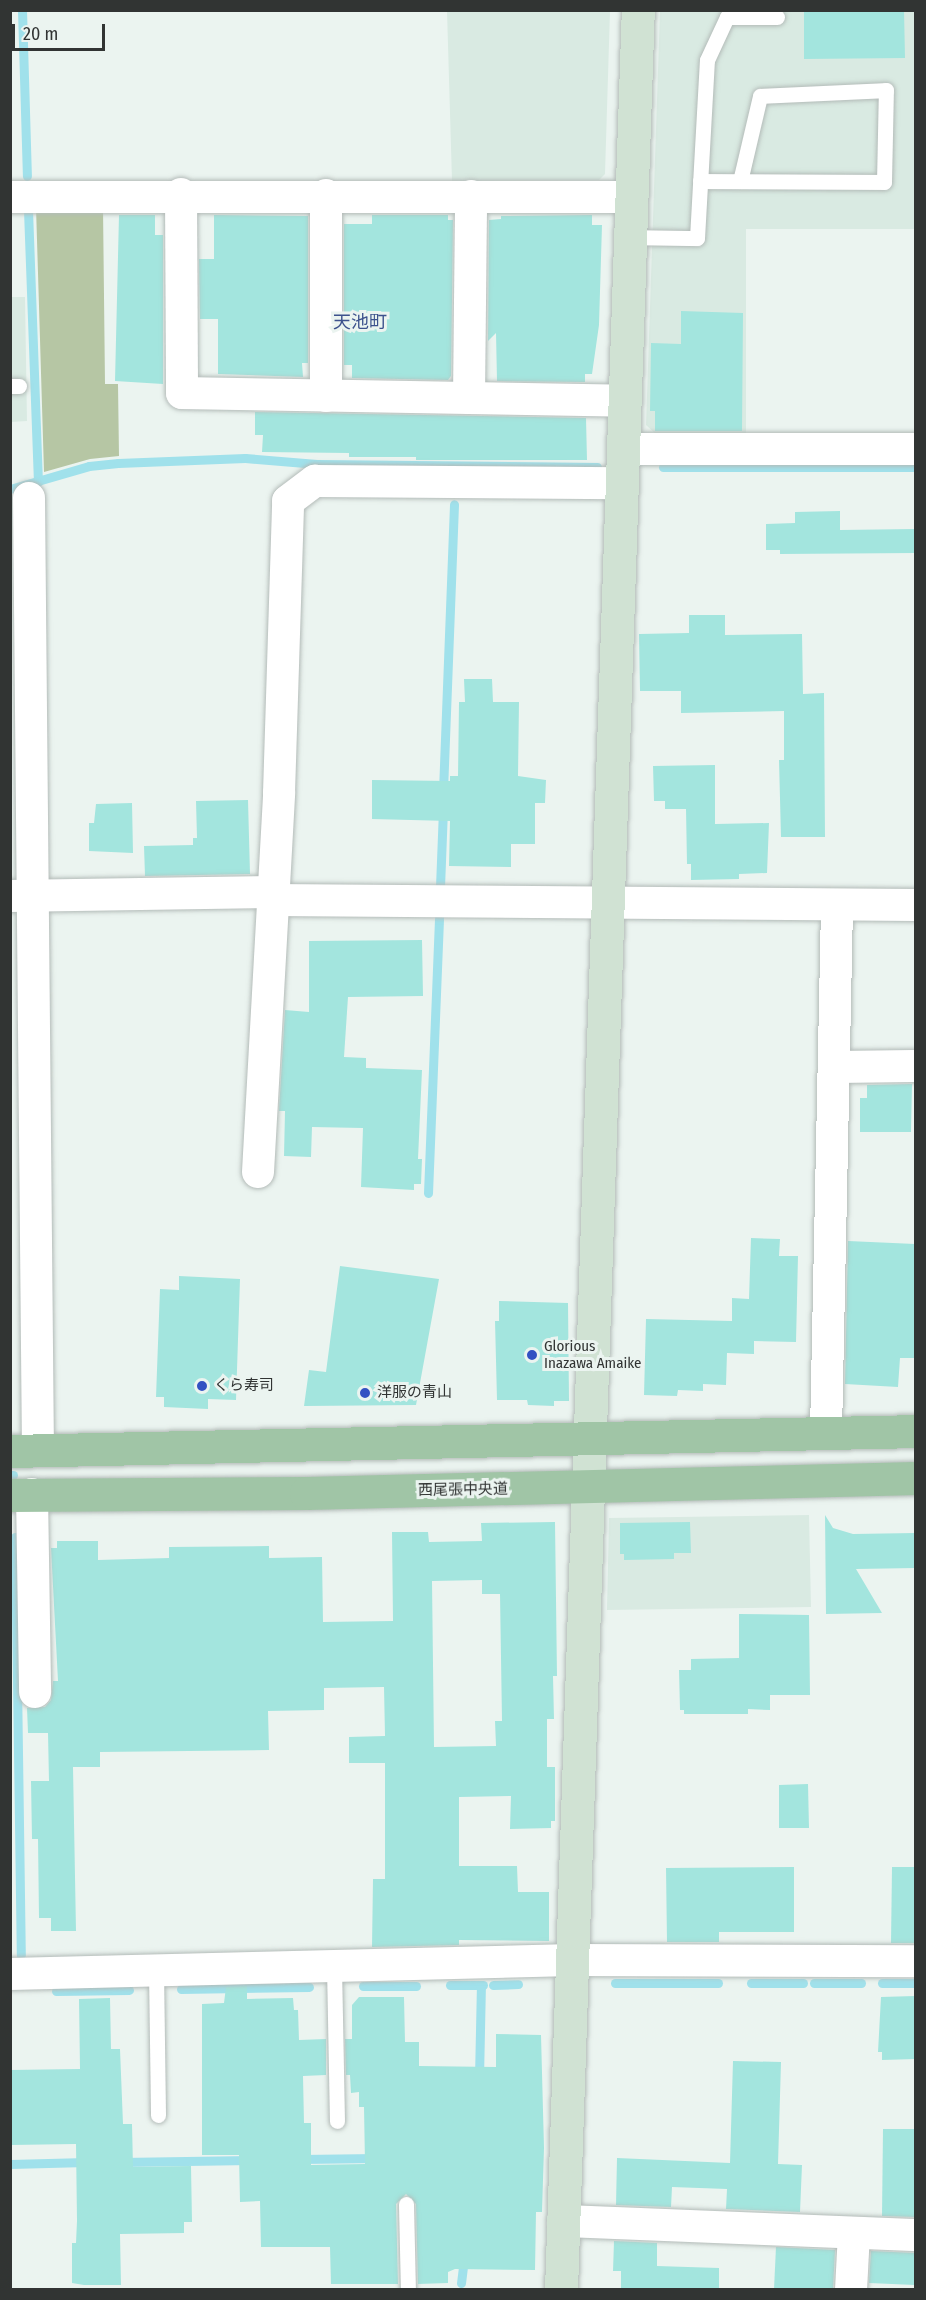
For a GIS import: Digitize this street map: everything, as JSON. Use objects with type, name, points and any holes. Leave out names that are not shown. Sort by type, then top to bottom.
[{"type":"main road","points":[[24,1450],[915,1431]]},
{"type":"main road","name":"西尾張中央道","points":[[21,1494],[590,1488],[915,1478]]},
{"type":"street","points":[[561,2289],[590,1488],[638,10]]},
{"type":"street","points":[[10,197],[181,194],[632,197]]},
{"type":"street","points":[[181,194],[182,393],[625,400]]},
{"type":"street","points":[[326,195],[326,396]]},
{"type":"street","points":[[469,398],[471,196]]},
{"type":"street","points":[[623,449],[915,449]]},
{"type":"street","points":[[258,1172],[271,896],[279,793],[288,501],[315,481],[622,483]]},
{"type":"street","points":[[24,1450],[22,896],[29,498]]},
{"type":"street","points":[[22,896],[271,896],[608,905],[915,905]]},
{"type":"street","points":[[826,1432],[837,905]]},
{"type":"street","points":[[834,1066],[915,1066]]},
{"type":"street","points":[[21,1494],[35,1692]]},
{"type":"street","points":[[10,1974],[573,1960],[915,1961]]},
{"type":"street","points":[[563,2221],[915,2235]]},
{"type":"street","points":[[851,2289],[854,2233]]},
{"type":"lane","points":[[630,237],[697,238],[707,60],[727,17],[777,17]]},
{"type":"lane","points":[[700,181],[740,182],[884,182],[886,90],[760,96],[740,182]]},
{"type":"lane","points":[[334,1966],[337,2121]]},
{"type":"lane","points":[[156,1970],[159,2115]]},
{"type":"lane","points":[[406,2204],[408,2289]]},
{"type":"shaded area","points":[[447,11],[610,11],[605,174],[599,180],[452,181]]},
{"type":"shaded area","points":[[660,11],[915,11],[915,229],[746,229],[746,436],[657,435],[646,425]]},
{"type":"shaded area","points":[[10,297],[25,297],[27,421],[11,422]]},
{"type":"shaded area","points":[[809,1515],[811,1607],[607,1610],[609,1518]]},
{"type":"green space","points":[[36,207],[103,207],[105,384],[118,384],[119,456],[90,459],[44,472]]},
{"type":"building","points":[[804,10],[904,10],[905,58],[804,59]]},
{"type":"building","points":[[119,215],[155,215],[155,235],[163,235],[163,384],[115,381]]},
{"type":"building","points":[[214,215],[308,216],[308,363],[302,363],[303,377],[218,374],[218,319],[200,319],[199,259],[214,259]]},
{"type":"building","points":[[372,215],[448,215],[448,220],[453,220],[451,376],[448,380],[352,378],[352,365],[344,365],[344,224],[372,224]]},
{"type":"building","points":[[592,215],[592,225],[602,225],[599,325],[592,374],[585,374],[585,382],[497,381],[496,333],[488,341],[489,220],[501,219],[501,216]]},
{"type":"building","points":[[681,311],[743,313],[742,431],[655,431],[655,411],[650,411],[651,343],[681,344]]},
{"type":"building","points":[[255,412],[586,418],[587,460],[416,460],[416,457],[349,457],[349,453],[262,452],[263,435],[255,435]]},
{"type":"building","points":[[840,511],[840,530],[915,529],[915,553],[780,554],[780,550],[766,550],[766,524],[795,523],[795,512]]},
{"type":"building","points":[[689,615],[725,615],[725,635],[802,634],[803,694],[824,693],[825,837],[781,837],[779,760],[784,760],[784,711],[681,713],[681,691],[640,691],[639,634],[689,633]]},
{"type":"building","points":[[464,679],[492,679],[493,702],[519,702],[518,776],[546,780],[545,803],[535,803],[535,844],[511,844],[511,867],[449,866],[450,821],[372,819],[372,780],[450,781],[450,776],[458,776],[459,702],[465,702]]},
{"type":"building","points":[[715,765],[715,824],[769,823],[767,873],[739,874],[739,879],[691,880],[691,864],[687,864],[686,809],[665,809],[665,801],[654,801],[653,766]]},
{"type":"building","points":[[248,800],[250,874],[145,876],[144,846],[193,845],[193,838],[197,838],[196,801]]},
{"type":"building","points":[[132,803],[133,853],[89,851],[89,823],[94,823],[96,804]]},
{"type":"building","points":[[422,940],[423,996],[348,997],[344,1057],[366,1058],[366,1068],[422,1070],[418,1159],[422,1159],[421,1184],[414,1184],[414,1190],[361,1187],[363,1128],[312,1127],[311,1157],[284,1156],[285,1111],[279,1111],[285,1010],[309,1012],[309,941]]},
{"type":"building","points":[[912,1084],[911,1132],[860,1132],[860,1098],[867,1098],[867,1085]]},
{"type":"building","points":[[751,1238],[780,1239],[779,1256],[798,1256],[796,1342],[754,1341],[754,1354],[727,1353],[726,1385],[703,1384],[703,1391],[678,1390],[677,1396],[644,1395],[646,1319],[732,1321],[732,1298],[749,1299]]},
{"type":"building","points":[[848,1241],[915,1244],[915,1358],[900,1358],[898,1387],[845,1384]]},
{"type":"building","points":[[340,1266],[439,1279],[416,1405],[304,1406],[309,1370],[326,1372]]},
{"type":"building","points":[[179,1276],[240,1279],[236,1400],[208,1399],[208,1409],[164,1407],[164,1397],[156,1397],[160,1289],[179,1290]]},
{"type":"building","name":"Glorious Inazawa Amaike","points":[[499,1301],[568,1303],[569,1401],[554,1401],[554,1406],[528,1405],[527,1400],[497,1400],[495,1321],[499,1321]]},
{"type":"building","points":[[825,1515],[833,1528],[853,1534],[915,1533],[915,1568],[856,1569],[882,1613],[826,1614]]},
{"type":"building","points":[[555,1522],[557,1676],[553,1676],[554,1719],[547,1719],[547,1767],[555,1767],[555,1821],[551,1821],[551,1828],[510,1829],[511,1796],[459,1797],[459,1866],[517,1866],[518,1892],[549,1892],[549,1941],[459,1940],[459,1945],[372,1947],[373,1879],[385,1879],[385,1763],[349,1763],[349,1737],[385,1736],[384,1687],[324,1688],[324,1710],[268,1711],[269,1750],[100,1752],[100,1767],[73,1767],[76,1931],[51,1931],[51,1918],[39,1918],[38,1839],[32,1839],[31,1781],[49,1781],[48,1733],[28,1733],[27,1708],[45,1707],[51,1700],[53,1681],[58,1681],[51,1548],[57,1548],[57,1541],[98,1541],[98,1560],[169,1558],[169,1547],[269,1546],[269,1558],[322,1557],[323,1622],[393,1621],[392,1532],[428,1532],[429,1542],[482,1541],[481,1523]],"holes":[[[482,1580],[482,1594],[500,1594],[502,1721],[495,1721],[496,1746],[434,1747],[432,1581]]]},
{"type":"building","points":[[690,1522],[691,1553],[674,1553],[674,1559],[624,1560],[624,1554],[620,1554],[620,1523]]},
{"type":"building","points":[[739,1614],[809,1615],[810,1695],[770,1695],[770,1710],[748,1709],[748,1714],[684,1714],[684,1710],[680,1710],[679,1670],[691,1670],[691,1659],[739,1658]]},
{"type":"building","points":[[808,1784],[809,1828],[779,1828],[779,1785]]},
{"type":"building","points":[[794,1867],[794,1932],[719,1932],[719,1942],[667,1942],[666,1868]]},
{"type":"building","points":[[892,1867],[915,1867],[915,1943],[891,1943]]},
{"type":"building","points":[[247,1986],[247,1999],[293,1998],[294,2010],[298,2010],[299,2040],[326,2039],[326,2075],[303,2076],[304,2123],[311,2123],[311,2165],[365,2164],[364,2107],[359,2107],[359,2092],[351,2093],[350,2075],[346,2075],[345,2039],[352,2039],[352,2005],[359,1997],[404,1997],[405,2042],[419,2042],[419,2066],[496,2067],[496,2034],[541,2035],[544,2148],[542,2212],[536,2212],[535,2270],[455,2269],[448,2272],[448,2283],[418,2284],[416,2204],[406,2194],[396,2204],[398,2284],[331,2284],[330,2247],[261,2247],[260,2201],[240,2202],[239,2155],[202,2155],[202,2004],[224,2003],[226,1987]]},
{"type":"building","points":[[915,1996],[915,2059],[882,2060],[882,2052],[878,2052],[881,1997]]},
{"type":"building","points":[[110,1998],[111,2049],[120,2049],[123,2124],[132,2124],[133,2167],[191,2166],[192,2222],[184,2222],[184,2233],[120,2234],[121,2285],[84,2285],[72,2283],[72,2243],[76,2243],[77,2221],[76,2144],[10,2145],[10,2070],[80,2069],[79,1999]]},
{"type":"building","points":[[733,2061],[781,2062],[778,2164],[802,2165],[800,2212],[726,2209],[727,2189],[672,2187],[671,2207],[616,2205],[617,2158],[730,2163]]},
{"type":"building","points":[[883,2129],[915,2129],[915,2217],[882,2216]]},
{"type":"building","points":[[614,2241],[657,2243],[657,2266],[719,2268],[719,2289],[621,2289],[621,2271],[613,2271]]},
{"type":"building","points":[[776,2247],[835,2250],[833,2289],[774,2289]]},
{"type":"building","points":[[871,2251],[915,2253],[915,2285],[869,2283]]},
{"type":"waterway","points":[[22,10],[27,176]]},
{"type":"waterway","points":[[28,210],[38,482]]},
{"type":"waterway","points":[[10,489],[89,466],[245,458],[317,464],[597,467]]},
{"type":"waterway","points":[[663,467],[916,467]]},
{"type":"waterway","points":[[443,791],[454,504]]},
{"type":"waterway","points":[[440,887],[443,808]]},
{"type":"waterway","points":[[428,1193],[439,915]]},
{"type":"waterway","points":[[15,1537],[21,1955]]},
{"type":"waterway","points":[[615,1983],[718,1983]]},
{"type":"waterway","points":[[751,1983],[803,1983]]},
{"type":"waterway","points":[[814,1983],[861,1983]]},
{"type":"waterway","points":[[882,1983],[916,1983]]},
{"type":"waterway","points":[[493,1985],[518,1984]]},
{"type":"waterway","points":[[450,1985],[483,1985]]},
{"type":"waterway","points":[[479,2078],[481,1985]]},
{"type":"waterway","points":[[363,1986],[416,1986]]},
{"type":"waterway","points":[[181,1989],[309,1987]]},
{"type":"waterway","points":[[56,1991],[129,1990]]},
{"type":"waterway","points":[[301,2159],[377,2158]]},
{"type":"waterway","points":[[121,2162],[251,2160]]},
{"type":"waterway","points":[[10,2164],[86,2162]]},
{"type":"waterway","points":[[461,2283],[464,2258]]},
{"type":"place","name":"Glorious Inazawa Amaike","points":[[532,1355]]},
{"type":"place","name":"くら寿司","points":[[202,1386]]},
{"type":"place","name":"洋服の青山","points":[[365,1393]]},
{"type":"district","name":"天池町","points":[[360,322]]}]
